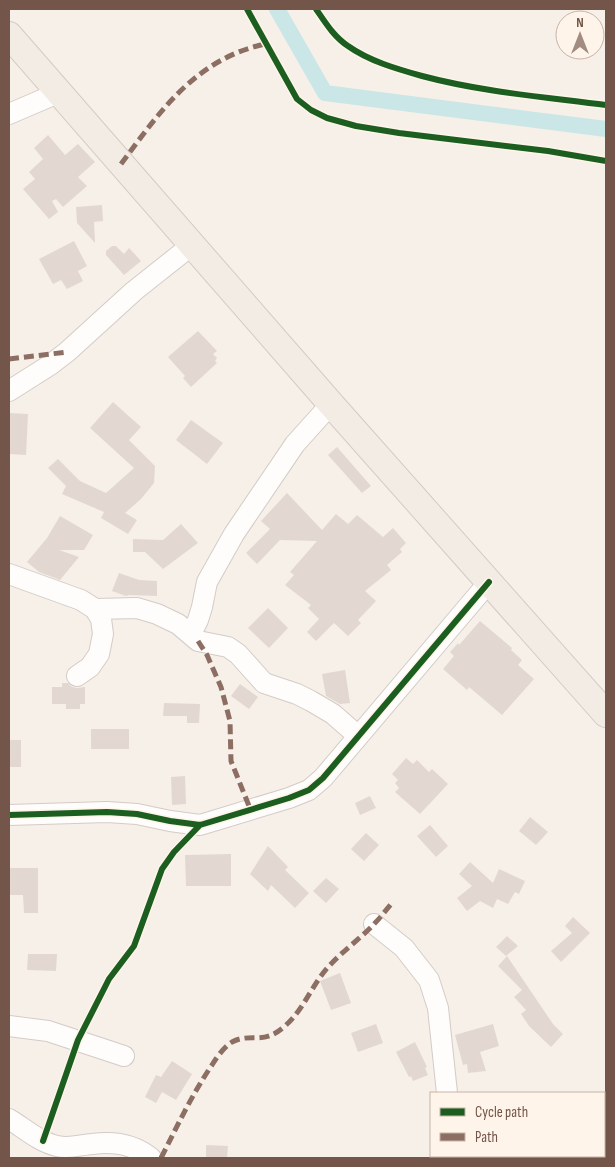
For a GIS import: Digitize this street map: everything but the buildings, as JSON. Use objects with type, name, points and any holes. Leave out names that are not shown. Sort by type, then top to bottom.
[{"type":"main road","points":[[9,35],[331,404],[606,714]]},
{"type":"street","points":[[9,114],[58,92]]},
{"type":"street","points":[[9,391],[67,352],[134,291],[192,245]]},
{"type":"street","points":[[191,634],[200,614],[207,582],[234,534],[295,444],[331,404]]},
{"type":"street","points":[[9,574],[81,600],[95,609],[101,619],[103,634],[99,654],[90,667],[77,676]]},
{"type":"street","points":[[9,815],[107,812],[137,814],[200,824],[264,807],[309,790],[323,778],[489,582]]},
{"type":"street","points":[[95,609],[137,608],[157,614],[178,624],[204,643],[228,648],[238,654],[264,683],[297,694],[311,701],[333,714],[358,736]]},
{"type":"street","points":[[374,924],[404,948],[429,980],[438,1008],[447,1092]]},
{"type":"street","points":[[9,1026],[48,1031],[124,1056]]},
{"type":"street","points":[[9,1119],[43,1141],[54,1145],[64,1147],[93,1144],[123,1144],[138,1148],[150,1158]]},
{"type":"waterway","points":[[277,9],[325,93],[606,129]]},
{"type":"marked path","points":[[121,164],[166,106],[182,89],[219,61],[241,51],[265,44]]},
{"type":"marked path","points":[[9,359],[67,352]]},
{"type":"marked path","points":[[198,641],[207,655],[221,687],[230,721],[231,761],[251,811]]},
{"type":"marked path","points":[[161,1158],[198,1088],[223,1049],[239,1039],[270,1036],[285,1026],[298,1012],[330,965],[370,928],[392,903]]},
{"type":"cycle path","points":[[247,9],[297,99],[311,110],[327,118],[356,126],[399,133],[548,151],[606,161]]},
{"type":"cycle path","points":[[316,9],[330,29],[343,42],[365,56],[393,67],[445,82],[467,86],[514,94],[606,105]]},
{"type":"cycle path","points":[[9,815],[107,812],[137,814],[200,825],[289,798],[309,790],[323,778],[489,582]]},
{"type":"cycle path","points":[[43,1141],[78,1040],[109,979],[134,946],[162,869],[174,852],[200,825]]}]
